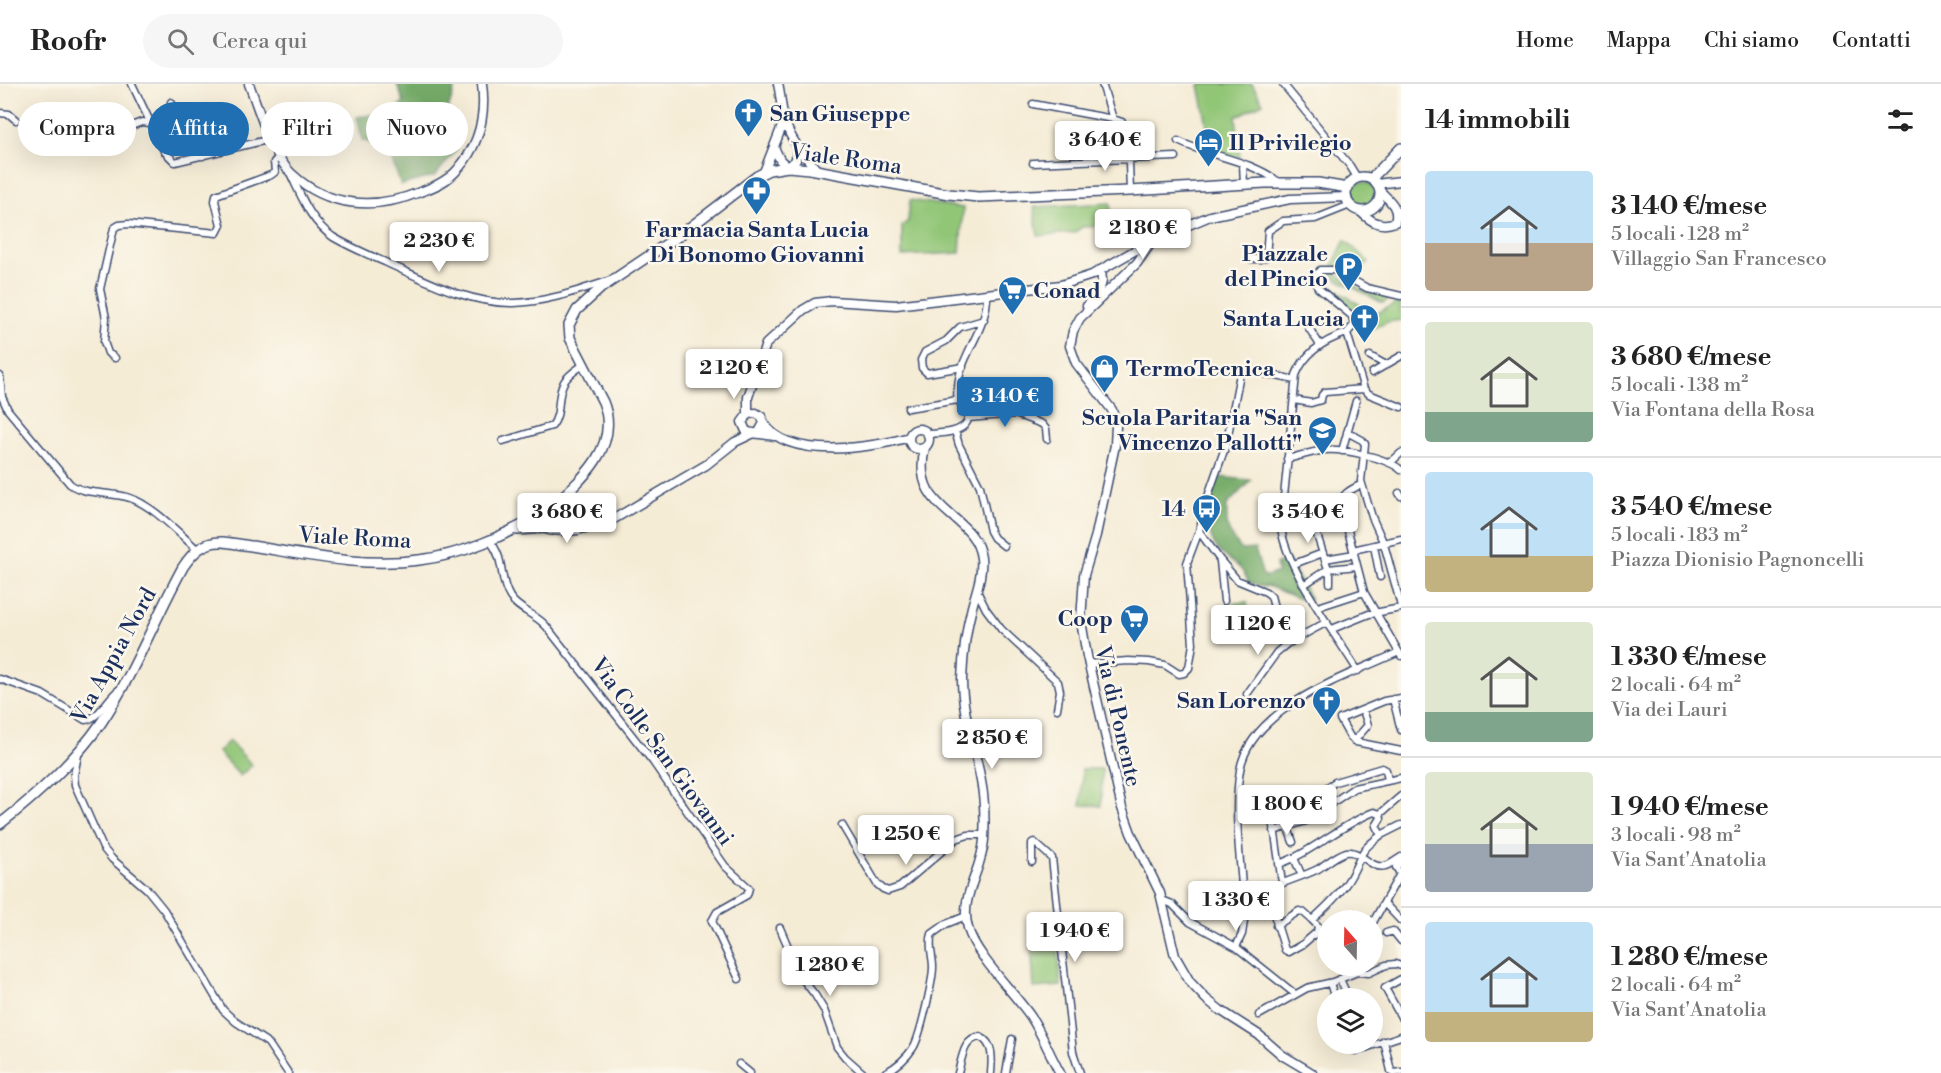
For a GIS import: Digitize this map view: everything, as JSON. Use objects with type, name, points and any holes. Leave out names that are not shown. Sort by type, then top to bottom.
[{"type":"main road","points":[[249,84],[261,114]]},
{"type":"main road","points":[[279,158],[291,173],[308,185],[332,198],[359,204],[387,202],[429,189],[453,174],[473,148],[480,127],[483,102],[482,84]]},
{"type":"main road","points":[[778,84],[784,121],[797,147],[817,170]]},
{"type":"main road","points":[[764,172],[784,121]]},
{"type":"main road","points":[[774,147],[780,160],[788,167],[796,159],[797,147]]},
{"type":"main road","points":[[1360,211],[1367,211],[1378,202],[1375,185],[1401,148]]},
{"type":"main road","name":"Viale Roma","points":[[199,549],[210,543],[222,542],[326,558],[397,562],[439,557],[506,533],[544,513],[576,486],[593,464],[603,445],[608,428],[606,409],[570,338],[571,319],[585,302],[688,230],[764,172],[788,167],[817,170],[970,197],[1280,182],[1328,184],[1348,196]]},
{"type":"main road","points":[[1348,196],[1358,179],[1375,185],[1401,181]]},
{"type":"main road","points":[[1348,196],[1369,220],[1383,225],[1398,225],[1396,209],[1375,185]]},
{"type":"main road","points":[[1060,1073],[1033,1019],[975,944],[968,931],[966,916],[968,897],[981,857],[984,835],[982,784],[967,721],[963,682],[965,637],[981,562],[978,545],[972,536],[934,500],[922,471],[919,442],[898,440],[860,447],[831,449],[797,444],[777,437],[746,431],[752,404],[751,389],[763,351],[769,340],[803,310],[815,303],[832,301],[889,306],[1061,285],[1101,270],[1153,240],[1193,222],[1231,210],[1290,199],[1348,196]]},
{"type":"main road","name":"Via di Ponente","points":[[1153,240],[1142,258],[1085,312],[1074,327],[1071,350],[1076,363],[1112,411],[1116,434],[1096,534],[1083,582],[1081,621],[1088,664],[1122,808],[1162,900],[1174,952],[1193,986],[1220,1010],[1256,1033],[1279,1054],[1312,1073]]},
{"type":"main road","points":[[1119,281],[1122,270],[1121,258]]},
{"type":"main road","name":"Via di Ponente","points":[[1085,312],[1090,301],[1102,286],[1101,270]]},
{"type":"main road","points":[[749,416],[762,417],[764,423],[777,437]]},
{"type":"main road","points":[[735,442],[749,416]]},
{"type":"main road","points":[[581,529],[560,520],[554,511],[544,513],[541,519],[548,529],[567,531],[581,529],[598,526],[619,517],[709,463],[735,442],[755,433],[764,423]]},
{"type":"main road","points":[[548,529],[557,527],[565,494]]},
{"type":"main road","name":"Viale Roma","points":[[506,533],[548,529]]},
{"type":"main road","name":"Via Appia Nord","points":[[0,824],[42,788],[102,722],[181,571],[199,549]]},
{"type":"street","points":[[132,84],[148,119]]},
{"type":"street","points":[[1102,84],[1113,119]]},
{"type":"street","points":[[1286,85],[1358,179]]},
{"type":"street","points":[[1033,104],[1122,122],[1126,127],[1131,191]]},
{"type":"street","points":[[0,112],[9,114],[16,120]]},
{"type":"street","points":[[1178,141],[1236,159],[1280,182]]},
{"type":"street","points":[[168,156],[173,161],[180,162],[203,156]]},
{"type":"street","points":[[1033,162],[1176,157]]},
{"type":"street","points":[[115,358],[108,353],[104,342],[106,318],[100,290],[114,228],[128,224],[217,233],[221,225],[214,201],[216,195],[271,175],[275,172],[274,162],[279,158]]},
{"type":"street","points":[[1243,164],[1244,184]]},
{"type":"street","points":[[291,173],[310,213],[321,228],[333,237],[430,282],[472,298],[495,303],[533,302],[617,278]]},
{"type":"street","points":[[1250,260],[1266,257],[1268,231],[1283,221],[1315,219],[1348,196]]},
{"type":"street","points":[[1356,672],[1318,608],[1284,542],[1281,527],[1295,380],[1304,361],[1320,345],[1347,333],[1354,325],[1352,316],[1318,288],[1315,277],[1320,270],[1334,270],[1367,288],[1401,296]]},
{"type":"street","points":[[919,442],[939,433],[955,431],[964,425],[968,418],[958,400],[958,384],[984,320],[987,294]]},
{"type":"street","points":[[1301,316],[1320,345]]},
{"type":"street","points":[[963,368],[927,373],[922,368],[921,360],[924,353],[946,341],[958,328],[984,320]]},
{"type":"street","points":[[1342,451],[1359,393],[1356,361],[1347,333]]},
{"type":"street","points":[[1370,356],[1386,365]]},
{"type":"street","points":[[1372,373],[1401,356]]},
{"type":"street","points":[[503,441],[552,426],[558,412],[564,382],[583,365]]},
{"type":"street","points":[[1088,664],[1141,661],[1161,664],[1178,674],[1186,672],[1191,662],[1193,645],[1187,563],[1226,445],[1239,375],[1242,371],[1248,370],[1295,380]]},
{"type":"street","points":[[0,376],[3,399],[10,412],[70,484],[80,490],[123,496],[138,501],[199,549]]},
{"type":"street","points":[[1294,400],[1316,402],[1321,400],[1325,392],[1359,393],[1400,404]]},
{"type":"street","points":[[908,408],[958,400]]},
{"type":"street","points":[[968,418],[1015,414],[1042,424],[1046,429],[1047,439]]},
{"type":"street","points":[[955,431],[959,445],[981,489],[990,531],[994,538],[1004,546]]},
{"type":"street","points":[[1332,629],[1364,615],[1401,607],[1397,577],[1362,484],[1360,475],[1364,443],[1347,432]]},
{"type":"street","points":[[1287,459],[1324,450],[1342,451],[1390,463],[1401,470]]},
{"type":"street","points":[[1390,463],[1401,453]]},
{"type":"street","points":[[1236,946],[1244,924],[1239,783],[1246,751],[1261,729],[1291,705],[1310,693],[1399,650],[1364,592],[1345,520],[1341,498],[1362,484]]},
{"type":"street","points":[[1330,583],[1331,577],[1317,528],[1320,525],[1345,520]]},
{"type":"street","points":[[1198,534],[1240,581],[1262,590],[1271,597],[1276,615],[1291,642]]},
{"type":"street","points":[[1294,564],[1324,556],[1354,552],[1401,539]]},
{"type":"street","name":"Via Colle San Giovanni","points":[[489,540],[500,555],[510,598],[546,626],[653,762],[725,866],[749,888],[747,895],[721,909],[714,915],[712,921],[739,979]]},
{"type":"street","points":[[1374,546],[1380,577]]},
{"type":"street","points":[[1220,560],[1224,601]]},
{"type":"street","points":[[1305,584],[1328,569],[1357,566]]},
{"type":"street","points":[[976,591],[1001,629],[1056,680],[1060,688],[1057,710]]},
{"type":"street","points":[[1318,608],[1364,592]]},
{"type":"street","points":[[1247,694],[1280,649],[1326,621]]},
{"type":"street","points":[[0,678],[42,694],[85,720],[93,718],[111,695],[121,689]]},
{"type":"street","points":[[1401,698],[1340,719],[1354,741],[1401,751]]},
{"type":"street","points":[[1393,699],[1401,730]]},
{"type":"street","points":[[1354,741],[1368,725],[1363,710]]},
{"type":"street","points":[[79,749],[74,775],[75,785],[103,848],[114,861],[147,889],[164,910],[224,1012],[268,1043],[288,1073]]},
{"type":"street","points":[[1314,816],[1310,803],[1311,798],[1333,784],[1382,768],[1386,770],[1389,780]]},
{"type":"street","points":[[1274,831],[1302,823],[1351,789],[1401,778]]},
{"type":"street","points":[[1381,835],[1376,826],[1381,818],[1380,814],[1401,796]]},
{"type":"street","points":[[1279,864],[1294,858],[1353,821],[1374,812],[1380,814]]},
{"type":"street","points":[[1272,813],[1282,883]]},
{"type":"street","points":[[1302,823],[1304,831]]},
{"type":"street","points":[[842,825],[877,884],[883,890],[888,891],[898,888],[953,840],[966,835],[984,835]]},
{"type":"street","points":[[1312,920],[1347,882],[1366,848],[1381,835],[1401,825]]},
{"type":"street","points":[[1288,828],[1293,842]]},
{"type":"street","points":[[1032,862],[1032,843],[1034,842],[1052,858],[1073,1052],[1080,1073]]},
{"type":"street","points":[[1276,926],[1299,911],[1318,926],[1318,930],[1303,944],[1289,952],[1286,951],[1276,926],[1269,890],[1282,883],[1302,876],[1348,852],[1380,867],[1401,859]]},
{"type":"street","points":[[1294,858],[1302,876]]},
{"type":"street","points":[[1380,910],[1400,874],[1396,867],[1401,859]]},
{"type":"street","points":[[1162,900],[1172,904],[1190,922],[1236,946],[1295,994]]},
{"type":"street","points":[[1384,904],[1401,921]]},
{"type":"street","points":[[885,1073],[905,1058],[918,1039],[933,976],[930,941],[932,934],[946,924],[966,916]]},
{"type":"street","points":[[780,928],[801,977],[824,1010],[838,1049],[863,1073]]},
{"type":"street","points":[[1386,933],[1393,931],[1401,941]]},
{"type":"street","points":[[1383,966],[1388,964],[1401,966]]},
{"type":"street","points":[[1258,1016],[1307,988],[1330,983],[1345,976]]},
{"type":"street","points":[[1340,979],[1344,988]]},
{"type":"street","points":[[1401,979],[1384,988],[1401,1017]]},
{"type":"street","points":[[1330,983],[1332,988]]},
{"type":"street","points":[[958,1073],[967,1044],[973,1038],[980,1036],[990,1047],[991,1073]]},
{"type":"street","points":[[1401,1036],[1384,1041],[1391,1071],[1401,1072]]},
{"type":"street","points":[[1006,1073],[1012,1039]]},
{"type":"street","points":[[739,1064],[750,1073]]},
{"type":"green space","points":[[397,84],[456,84],[450,102],[404,102]]},
{"type":"green space","points":[[1252,84],[1263,103],[1236,117],[1240,158],[1212,151],[1199,85]]},
{"type":"green space","points":[[366,116],[366,142],[362,140],[357,117]]},
{"type":"green space","points":[[390,156],[451,156],[435,176],[401,185]]},
{"type":"green space","points":[[1358,182],[1368,182],[1375,189],[1375,199],[1368,206],[1358,206],[1351,199],[1351,189]]},
{"type":"green space","points":[[910,200],[963,208],[960,253],[902,256],[902,226],[908,221]]},
{"type":"green space","points":[[1111,203],[1112,225],[1082,227],[1074,233],[1038,236],[1034,207]]},
{"type":"green space","points":[[1345,240],[1369,262],[1355,277],[1333,265]]},
{"type":"green space","points":[[1332,271],[1362,289],[1390,298],[1383,303],[1325,273]]},
{"type":"green space","points":[[1319,279],[1359,304],[1372,316],[1400,301],[1401,320],[1388,322],[1371,329],[1367,319],[1362,321],[1350,306],[1322,285]]},
{"type":"green space","points":[[1218,477],[1251,480],[1227,505],[1228,529],[1237,544],[1242,550],[1255,549],[1265,577],[1278,572],[1276,564],[1289,561],[1311,599],[1299,599],[1268,586],[1262,587],[1249,583],[1240,568],[1221,553],[1215,545],[1209,527]]},
{"type":"green space","points":[[1247,602],[1249,635],[1229,637],[1227,604]]},
{"type":"green space","points":[[229,741],[252,765],[240,776],[218,752]]},
{"type":"green space","points":[[1082,769],[1102,769],[1101,806],[1081,805]]},
{"type":"green space","points":[[1056,927],[1061,986],[1034,988],[1030,929]]},
{"type":"tunnel","points":[[1356,401],[1358,394]]},
{"type":"place","name":"San Giuseppe","points":[[749,138]]},
{"type":"place","name":"Il Privilegio","points":[[1208,168]]},
{"type":"place","name":"Farmacia Santa Lucia Di Bonomo Giovanni","points":[[757,216]]},
{"type":"place","name":"Piazzale del Pincio","points":[[1349,292]]},
{"type":"place","name":"Conad","points":[[1012,316]]},
{"type":"place","name":"Santa Lucia","points":[[1365,344]]},
{"type":"place","name":"TermoTecnica","points":[[1105,394]]},
{"type":"place","name":"Scuola Paritaria \"San Vincenzo Pallotti\"","points":[[1323,456]]},
{"type":"place","name":"14","points":[[1207,534]]},
{"type":"place","name":"Coop","points":[[1134,644]]},
{"type":"place","name":"San Lorenzo","points":[[1327,726]]}]
